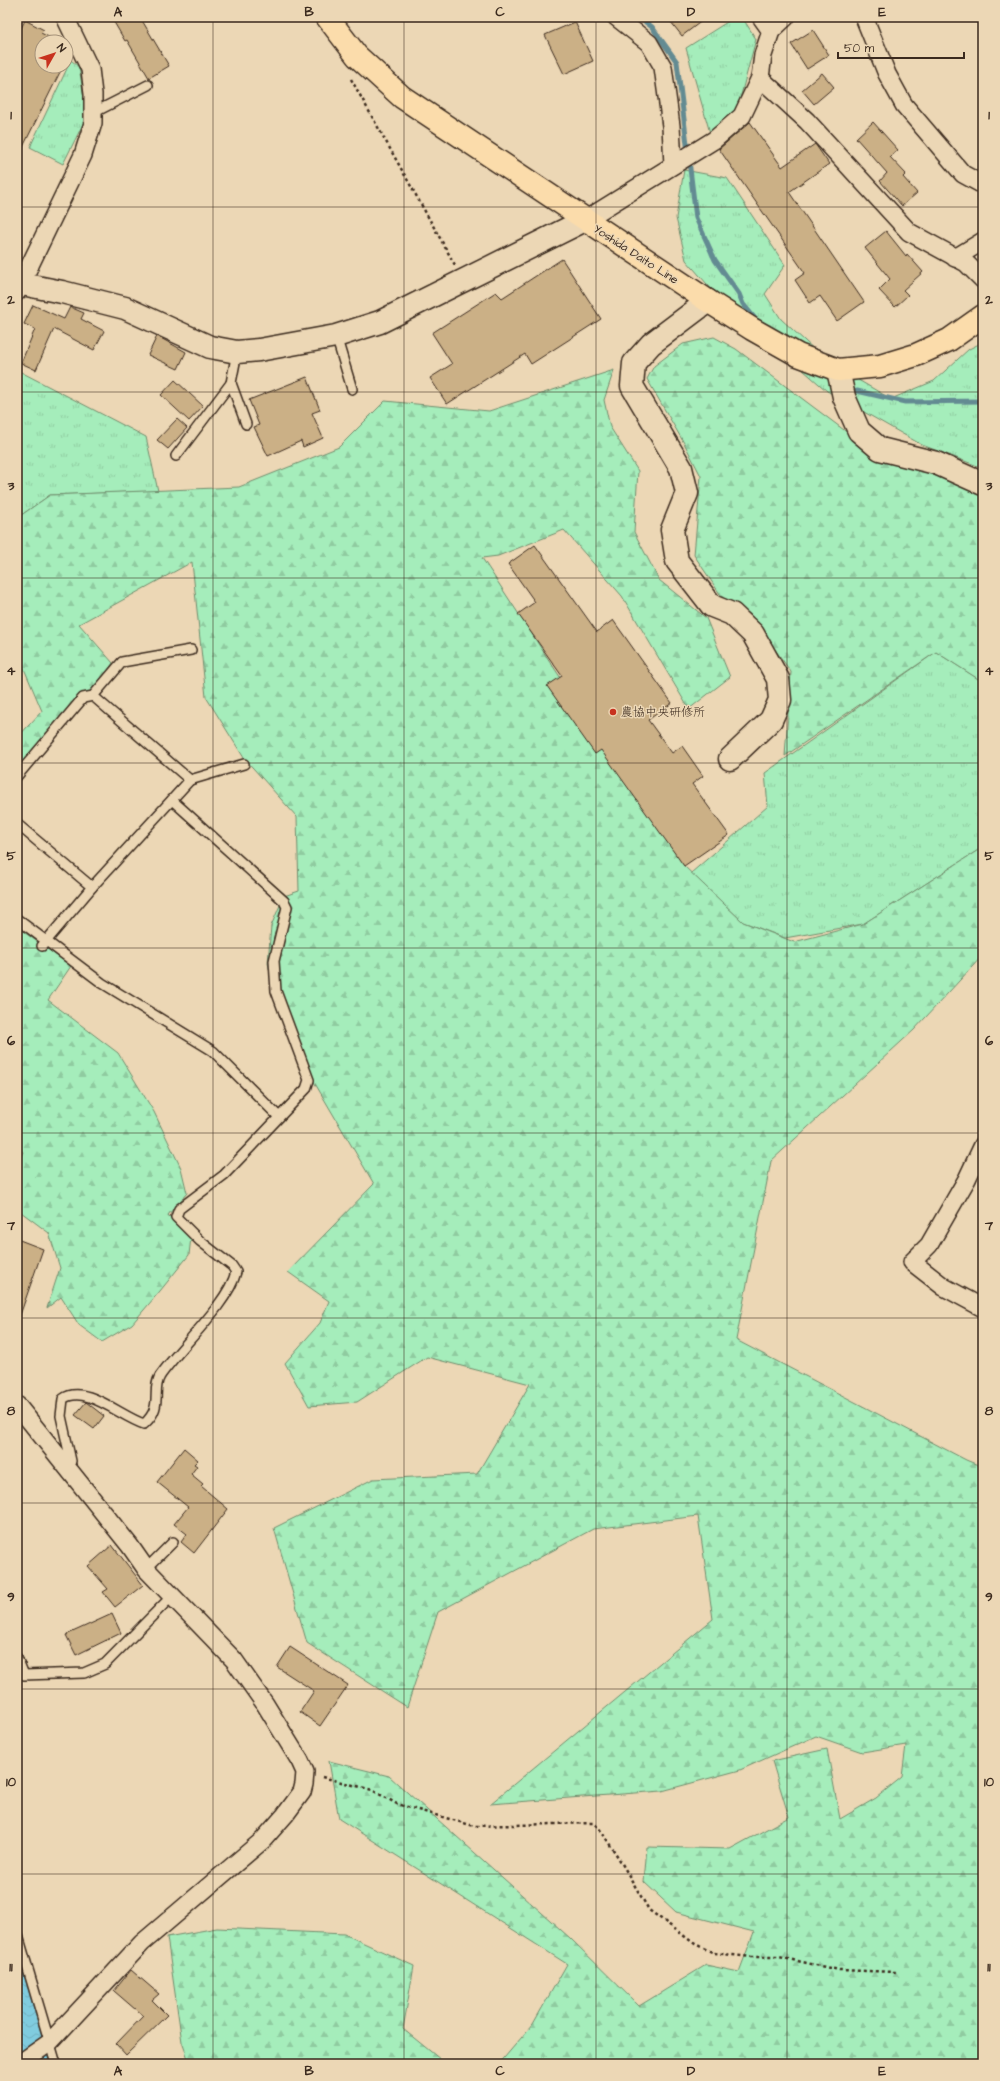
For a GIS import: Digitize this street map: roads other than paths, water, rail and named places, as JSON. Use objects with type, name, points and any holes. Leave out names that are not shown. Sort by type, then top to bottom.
[{"type":"main road","name":"Yoshida Daito Line","points":[[327,17],[357,56],[402,97],[584,220],[708,301],[752,329],[798,355],[838,370],[880,366],[916,355],[949,340],[983,316]]},
{"type":"street","points":[[616,17],[649,43],[663,67],[676,163]]},
{"type":"street","points":[[760,17],[771,31]]},
{"type":"street","points":[[71,19],[90,69],[93,123],[82,155],[18,286],[62,292],[125,308],[210,347],[236,352],[296,345],[336,336],[380,322],[584,220],[714,140],[742,116],[760,78],[763,55],[771,31],[786,17]]},
{"type":"street","points":[[864,17],[887,74],[904,105],[963,174],[983,185]]},
{"type":"street","points":[[760,78],[807,121],[909,232],[966,263],[983,280]]},
{"type":"street","points":[[955,258],[983,241]]},
{"type":"street","points":[[708,301],[651,344],[634,362],[632,386],[681,468],[687,493],[672,530],[677,561],[712,606],[732,614],[753,634],[778,679],[780,700],[771,720],[730,759]]},
{"type":"street","points":[[838,370],[844,397],[859,431],[880,450],[936,463],[983,484]]},
{"type":"street","points":[[983,1146],[967,1179],[929,1245],[912,1262],[944,1287],[983,1308]]},
{"type":"street","points":[[17,1405],[146,1569],[234,1660],[265,1704],[305,1772],[302,1792],[285,1815],[263,1840],[142,1943],[49,2043],[20,2064]]},
{"type":"lane","points":[[93,113],[148,85]]},
{"type":"lane","points":[[336,336],[352,389]]},
{"type":"lane","points":[[176,456],[231,383],[236,352]]},
{"type":"lane","points":[[231,383],[246,424]]},
{"type":"lane","points":[[17,776],[83,698],[93,696],[122,662],[191,650]]},
{"type":"lane","points":[[93,696],[190,780]]},
{"type":"lane","points":[[44,943],[92,887],[190,780],[244,764]]},
{"type":"lane","points":[[67,1468],[70,1461],[62,1416],[62,1399],[68,1395],[82,1394],[144,1424],[152,1417],[156,1404],[159,1378],[218,1304],[234,1280],[236,1272],[200,1241],[176,1217],[179,1209],[224,1174],[256,1142],[278,1116],[306,1089],[309,1080],[276,992],[274,961],[287,907],[172,800]]},
{"type":"lane","points":[[17,824],[92,887]]},
{"type":"lane","points":[[17,919],[44,943],[102,983],[213,1050],[278,1116]]},
{"type":"lane","points":[[146,1569],[173,1542]]},
{"type":"lane","points":[[17,1658],[24,1675],[84,1673],[106,1664],[172,1596]]},
{"type":"lane","points":[[17,1932],[56,2064]]},
{"type":"water","points":[[17,1950],[50,2064],[17,2064]]},
{"type":"waterway","points":[[639,17],[652,27],[677,62],[696,218],[715,260],[739,294],[743,304],[757,321]]},
{"type":"waterway","points":[[857,391],[905,402],[983,401]]},
{"type":"place","name":"農協中央研修所","points":[[613,712]]}]
